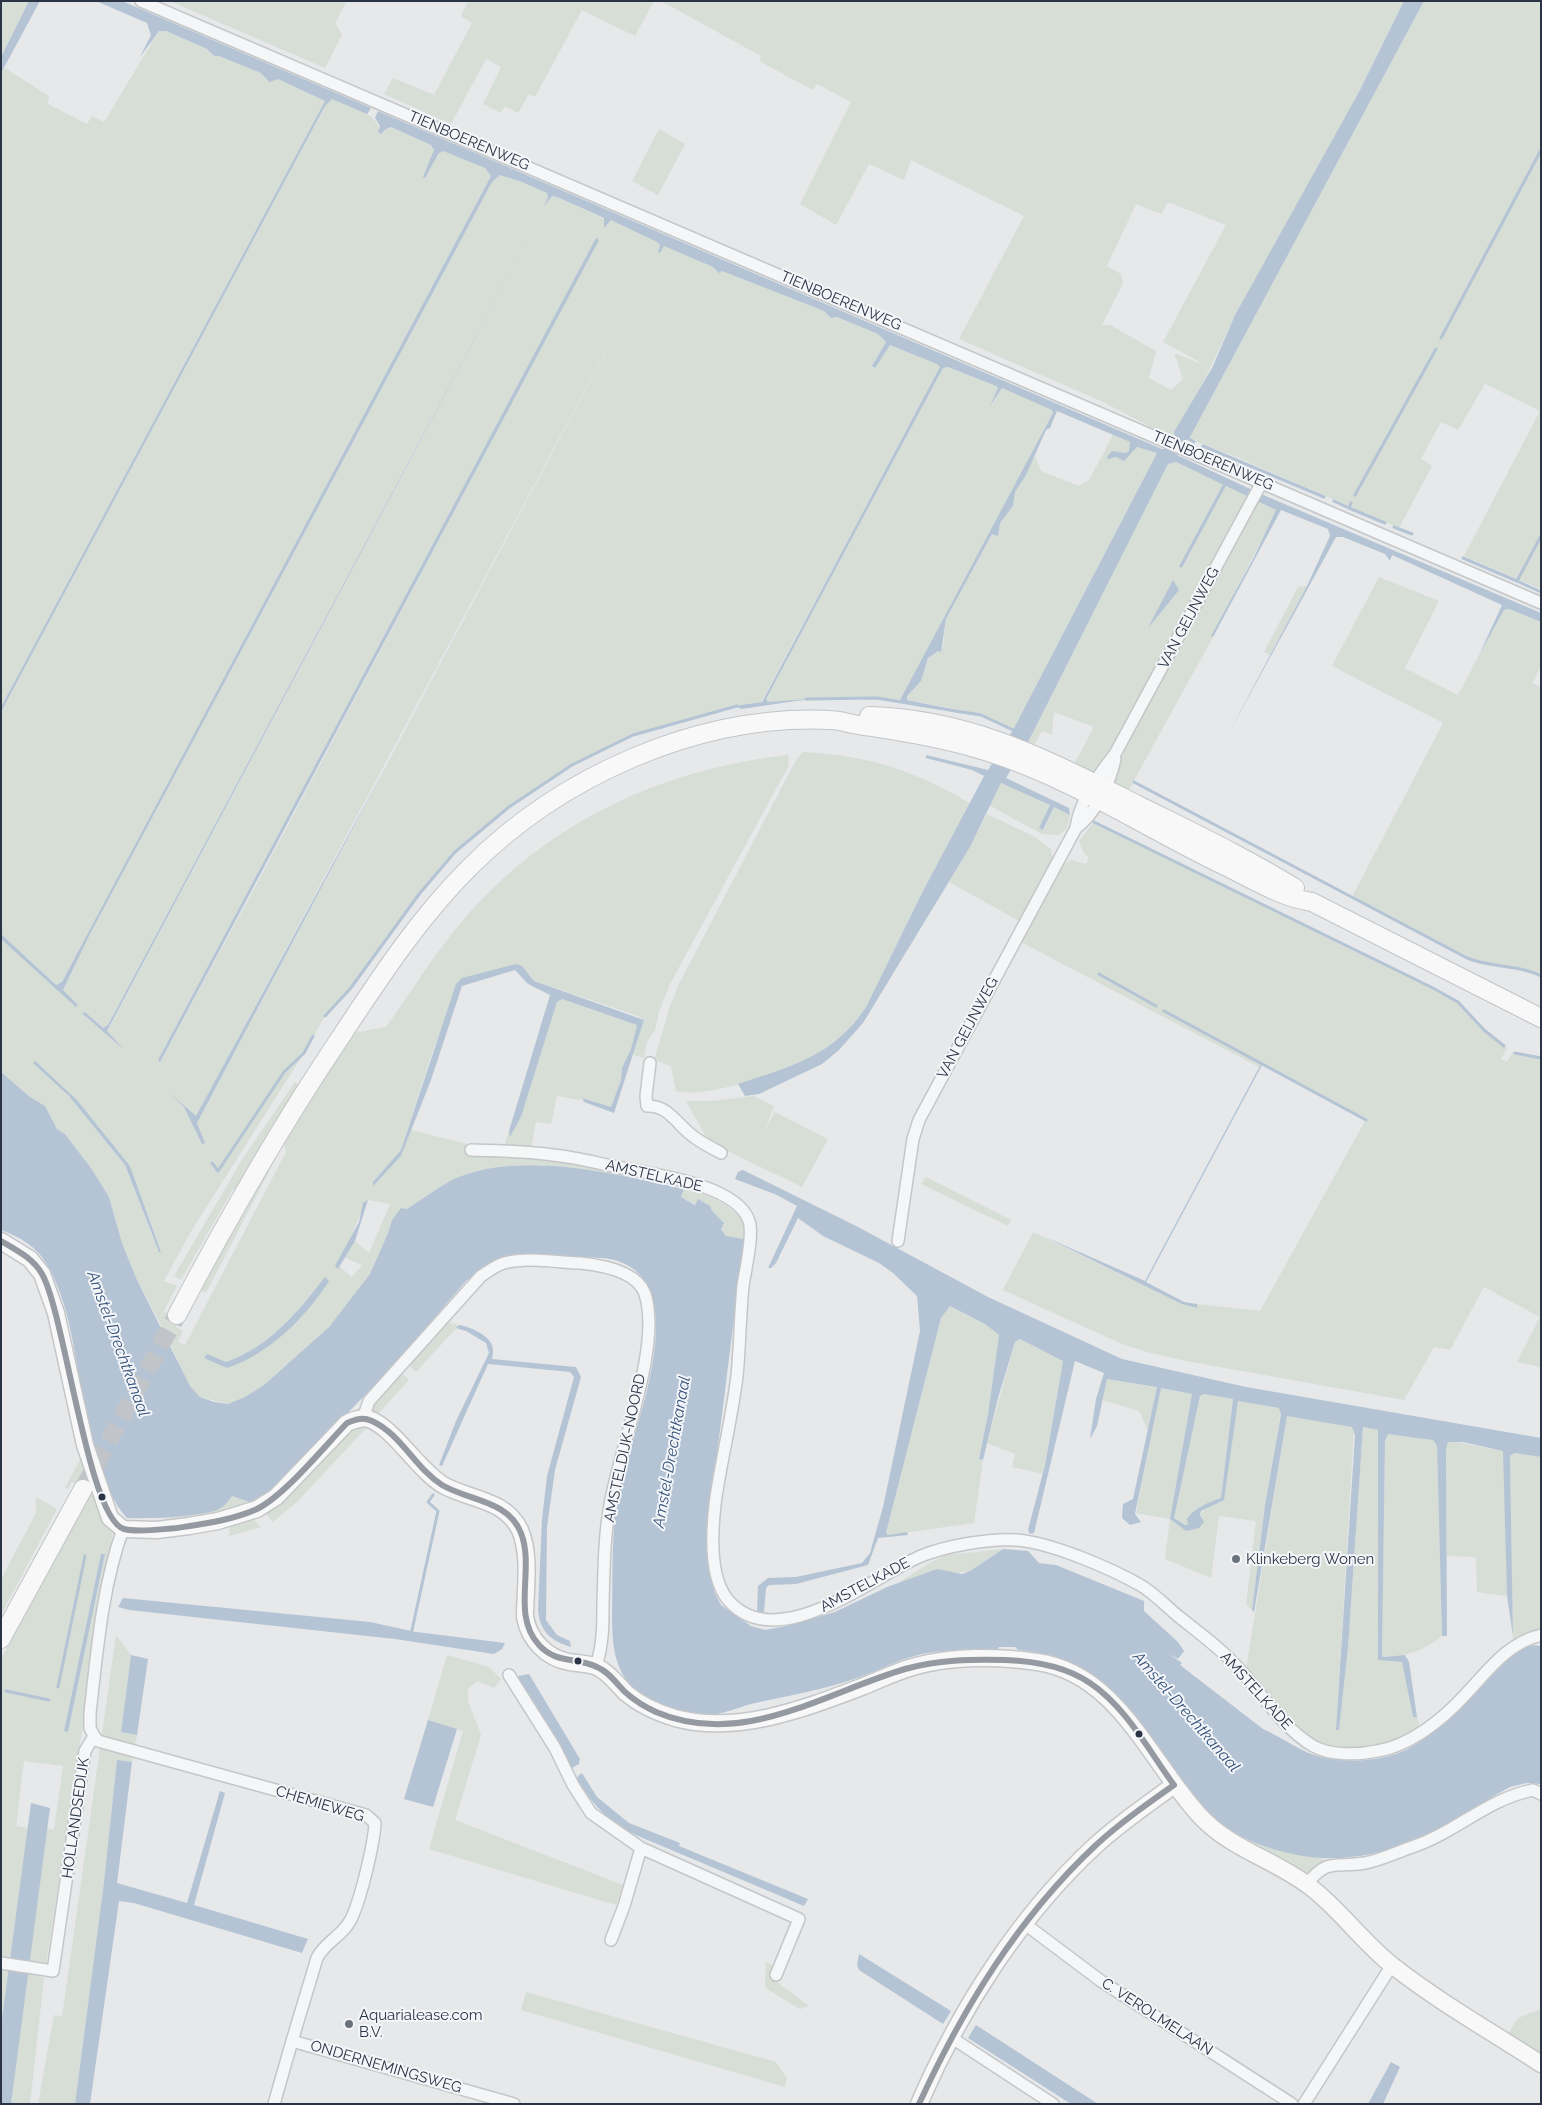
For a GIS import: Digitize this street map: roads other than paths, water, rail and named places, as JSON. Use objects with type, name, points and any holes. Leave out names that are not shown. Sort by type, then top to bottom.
[{"type":"main road","points":[[177,1315],[241,1195],[326,1058],[419,926],[444,895],[494,844],[579,785],[658,749],[737,728],[770,723],[836,720],[991,745],[1022,756],[1277,877],[1304,893],[1312,902],[1541,1018]]},
{"type":"main road","points":[[1,1639],[83,1489]]},
{"type":"street","name":"TIENBOERENWEG","points":[[141,1],[1186,450],[1260,485],[1541,603]]},
{"type":"street","name":"VAN GEIJNWEG","points":[[898,1241],[913,1138],[919,1120],[1076,828],[1077,818],[1113,768],[1115,754],[1260,485]]},
{"type":"street","points":[[650,1063],[646,1096],[647,1106],[653,1106],[667,1112],[693,1137],[721,1153]]},
{"type":"street","name":"AMSTELKADE","points":[[471,1150],[556,1155],[686,1181],[709,1188],[725,1196],[746,1216],[750,1229],[742,1296],[736,1379],[714,1512],[713,1546],[719,1585],[727,1599],[741,1612],[758,1618],[776,1619],[802,1615],[827,1608],[918,1557],[935,1551],[986,1542],[1012,1540],[1030,1542],[1077,1557],[1140,1585],[1230,1658],[1294,1733],[1325,1752],[1341,1753],[1382,1751],[1402,1745],[1420,1735],[1462,1698],[1508,1650],[1521,1642],[1541,1635]]},
{"type":"street","points":[[1,1241],[30,1259],[42,1274],[56,1313],[76,1410],[88,1454],[110,1518],[124,1529],[157,1530],[189,1526],[218,1521],[257,1509],[276,1497],[347,1423],[363,1418],[382,1427],[442,1484],[490,1502],[512,1518],[520,1530],[525,1550],[525,1617],[531,1636],[536,1642],[557,1658],[596,1666],[610,1676],[628,1695],[650,1709],[674,1718],[720,1725],[755,1720],[789,1711],[919,1665],[975,1660],[1042,1662],[1065,1669],[1083,1678],[1104,1694],[1131,1726],[1174,1785],[1202,1819],[1219,1833],[1307,1884],[1328,1901],[1392,1965],[1541,2064]]},
{"type":"street","name":"AMSTELDIJK-NOORD","points":[[363,1418],[370,1401],[481,1276],[503,1264],[532,1261],[589,1264],[616,1270],[632,1278],[644,1293],[648,1319],[647,1344],[638,1393],[610,1506],[605,1551],[602,1648],[596,1666]]},
{"type":"street","points":[[94,1736],[89,1723],[94,1678],[114,1555],[124,1529]]},
{"type":"street","points":[[509,1675],[555,1748],[573,1785],[591,1812],[641,1848],[799,1919],[776,1975]]},
{"type":"street","name":"HOLLANDSEDIJK","points":[[4,1963],[53,1971],[86,1751],[94,1736]]},
{"type":"street","name":"CHEMIEWEG","points":[[94,1736],[98,1741],[366,1815],[375,1823],[374,1836],[355,1909],[350,1922],[322,1948],[316,1958],[292,2040]]},
{"type":"street","points":[[919,2104],[952,2038],[1005,1949],[1066,1874],[1096,1844],[1174,1785]]},
{"type":"street","points":[[1307,1884],[1325,1866],[1337,1863],[1365,1863],[1426,1843],[1492,1803],[1513,1794],[1533,1790],[1541,1794]]},
{"type":"street","points":[[611,1940],[624,1906],[641,1848]]},
{"type":"street","name":"C. VEROLMELAAN","points":[[1026,1924],[1101,1981],[1292,2104]]},
{"type":"street","points":[[1304,2104],[1392,1965]]},
{"type":"street","points":[[952,2038],[1053,2104]]},
{"type":"street","name":"ONDERNEMINGSWEG","points":[[274,2104],[292,2040],[514,2104]]},
{"type":"water","points":[[29,1],[40,1],[1,73],[1,57]]},
{"type":"water","points":[[96,1],[122,1],[371,108],[367,114],[332,99],[325,106],[1,712],[1,707],[325,101],[278,79],[269,82],[261,73],[219,56],[214,56],[207,49],[166,31],[159,31],[140,57],[151,35],[147,23]]},
{"type":"water","points":[[1404,1],[1424,1],[1189,439],[1180,442],[1177,455],[1261,494],[1541,613],[1541,622],[1509,609],[1504,610],[1479,655],[1502,605],[1392,555],[1390,561],[1385,554],[1343,537],[1336,537],[1226,738],[1307,586],[1330,536],[1328,529],[1281,510],[1213,637],[1211,636],[1254,557],[1276,510],[1176,462],[1168,464],[1029,740],[1006,778],[1069,808],[1070,815],[1054,807],[1043,830],[1039,828],[1050,805],[1001,783],[970,847],[863,1023],[839,1050],[822,1064],[759,1094],[745,1096],[738,1084],[810,1058],[840,1037],[866,1007],[922,893],[984,776],[972,770],[926,758],[926,755],[988,770],[1013,730],[1157,453],[1137,447],[1124,461],[1116,457],[1108,459],[1107,457],[1112,451],[1125,453],[1129,451],[1130,442],[1057,411],[1050,428],[1046,430],[1026,475],[1015,492],[1013,506],[1000,523],[998,536],[992,534],[946,619],[941,652],[938,651],[928,658],[921,681],[907,696],[907,700],[965,712],[964,714],[899,702],[1053,413],[1052,410],[1002,388],[990,406],[998,388],[996,386],[948,367],[943,368],[766,699],[768,702],[809,699],[742,709],[734,706],[762,702],[940,367],[937,364],[890,345],[875,368],[872,366],[886,342],[878,334],[837,317],[831,318],[824,311],[722,271],[719,273],[713,267],[664,246],[660,253],[658,252],[660,245],[657,242],[611,220],[604,228],[604,218],[557,197],[552,196],[544,207],[548,197],[547,193],[500,175],[492,182],[90,934],[63,990],[78,1005],[76,1007],[1,939],[1,934],[56,985],[62,982],[491,176],[485,168],[443,151],[439,153],[425,178],[423,177],[434,150],[431,145],[391,127],[381,134],[378,132],[380,126],[375,118],[378,111],[1162,449],[1171,448],[1176,440],[1174,432],[1212,368],[1235,315],[1360,90]]},
{"type":"water","points":[[541,214],[107,1031],[124,1050],[82,1013],[85,1012],[103,1028],[108,1025]]},
{"type":"water","points":[[596,238],[599,240],[160,1062],[158,1060]]},
{"type":"water","points":[[655,257],[197,1123],[205,1143],[202,1144],[184,1107],[165,1089],[196,1116],[382,773]]},
{"type":"water","points":[[1173,580],[1179,590],[1148,628]]},
{"type":"water","points":[[516,964],[522,966],[534,981],[644,1020],[614,1113],[584,1102],[582,1098],[611,1107],[621,1080],[622,1068],[631,1049],[637,1025],[562,999],[557,1002],[521,1117],[510,1137],[509,1131],[550,995],[528,984],[515,970],[462,986],[431,1080],[401,1156],[373,1186],[373,1182],[401,1150],[456,984],[462,978]]},
{"type":"water","points":[[35,1061],[77,1100],[130,1166],[161,1252],[159,1252],[125,1165],[69,1096],[33,1063]]},
{"type":"water","points":[[1261,1064],[1146,1282],[1184,1302],[1197,1304],[1197,1308],[1182,1304],[1043,1236],[1145,1281]]},
{"type":"water","name":"Amstel-Drechtkanaal","points":[[1,1072],[30,1097],[45,1106],[57,1129],[65,1134],[91,1168],[109,1197],[122,1243],[137,1280],[190,1386],[200,1397],[228,1404],[245,1397],[264,1385],[329,1327],[370,1274],[392,1220],[401,1208],[407,1209],[452,1180],[478,1171],[507,1166],[536,1165],[598,1171],[684,1189],[681,1197],[695,1205],[698,1199],[710,1206],[712,1211],[724,1223],[721,1229],[726,1236],[744,1239],[710,1510],[714,1591],[721,1605],[751,1626],[765,1630],[786,1626],[835,1612],[887,1587],[937,1569],[962,1574],[970,1571],[1003,1549],[1028,1551],[1039,1563],[1056,1565],[1144,1601],[1144,1611],[1178,1642],[1184,1651],[1178,1659],[1169,1654],[1182,1663],[1180,1665],[1263,1729],[1316,1756],[1335,1760],[1356,1761],[1388,1756],[1408,1749],[1430,1735],[1450,1718],[1510,1656],[1527,1646],[1541,1646],[1541,1784],[1526,1783],[1510,1787],[1424,1837],[1396,1847],[1352,1857],[1308,1857],[1258,1844],[1226,1827],[1199,1801],[1128,1708],[1111,1691],[1092,1676],[1070,1663],[1046,1655],[1018,1650],[1015,1647],[999,1647],[997,1650],[947,1651],[918,1655],[844,1682],[712,1715],[683,1712],[652,1701],[634,1689],[620,1669],[616,1658],[612,1622],[616,1505],[652,1368],[656,1334],[654,1304],[644,1279],[623,1263],[611,1259],[529,1255],[504,1259],[492,1264],[466,1281],[388,1371],[275,1489],[255,1504],[232,1496],[221,1508],[203,1514],[161,1518],[127,1518],[113,1497],[98,1457],[84,1406],[67,1314],[54,1279],[38,1252],[14,1235],[1,1230]]},
{"type":"water","points":[[743,1170],[858,1227],[988,1297],[1122,1359],[1246,1387],[1541,1438],[1541,1457],[1515,1453],[1510,1456],[1513,1636],[1507,1596],[1503,1451],[1463,1442],[1448,1442],[1446,1450],[1447,1636],[1442,1636],[1437,1446],[1433,1440],[1388,1434],[1385,1441],[1382,1657],[1405,1655],[1409,1662],[1417,1717],[1413,1717],[1402,1662],[1378,1660],[1378,1430],[1363,1427],[1348,1648],[1339,1730],[1336,1730],[1355,1435],[1352,1427],[1287,1416],[1254,1612],[1252,1610],[1265,1505],[1281,1414],[1279,1408],[1238,1401],[1224,1500],[1201,1511],[1200,1515],[1204,1522],[1199,1528],[1186,1531],[1170,1519],[1192,1394],[1161,1388],[1135,1514],[1141,1522],[1130,1525],[1122,1518],[1123,1504],[1133,1499],[1157,1387],[1107,1379],[1097,1426],[1090,1439],[1096,1399],[1104,1373],[1075,1361],[1034,1533],[1030,1534],[1028,1530],[1045,1465],[1063,1361],[1020,1339],[1015,1342],[998,1398],[983,1460],[979,1459],[988,1414],[999,1335],[985,1324],[950,1306],[941,1318],[886,1533],[888,1535],[907,1532],[908,1535],[878,1538],[868,1565],[796,1584],[769,1585],[766,1588],[764,1612],[761,1614],[757,1612],[758,1586],[768,1578],[796,1577],[862,1563],[870,1553],[883,1507],[920,1331],[917,1296],[893,1273],[879,1263],[823,1236],[798,1218],[776,1263],[771,1268],[768,1268],[797,1206],[777,1195],[735,1179],[738,1172]],"holes":[[[1204,1394],[1233,1399],[1221,1498],[1198,1509],[1190,1515],[1187,1519],[1188,1525],[1185,1525],[1174,1518],[1200,1396]]]},
{"type":"water","points":[[368,1200],[355,1241],[338,1269],[335,1266],[359,1222],[363,1203]]},
{"type":"water","points":[[325,1277],[329,1281],[309,1308],[285,1333],[257,1354],[227,1368],[204,1358],[207,1354],[226,1362],[256,1347],[282,1327]]},
{"type":"water","points":[[459,1325],[477,1331],[489,1340],[493,1347],[492,1359],[576,1367],[581,1377],[555,1470],[547,1527],[546,1620],[557,1635],[570,1641],[571,1647],[558,1642],[544,1630],[538,1610],[542,1519],[547,1476],[574,1377],[570,1372],[488,1364],[442,1466],[439,1465],[456,1421],[489,1353],[486,1343],[466,1331],[456,1328]]},
{"type":"water","points":[[101,1554],[105,1554],[68,1732],[64,1731]]},
{"type":"water","points":[[123,1598],[370,1622],[416,1632],[505,1643],[502,1649],[494,1654],[395,1639],[129,1610],[118,1607]]},
{"type":"water","points":[[131,1655],[148,1659],[137,1735],[121,1732]]},
{"type":"water","points":[[529,1674],[580,1759],[579,1764],[570,1769],[514,1677]]},
{"type":"water","points":[[428,1720],[457,1729],[433,1807],[404,1799]]},
{"type":"water","points":[[117,1760],[132,1762],[117,1883],[187,1903],[220,1791],[225,1793],[194,1905],[308,1939],[302,1953],[134,1903],[119,1901],[90,2104],[75,2104],[104,1882]]},
{"type":"water","points":[[582,1773],[597,1797],[629,1823],[680,1843],[679,1846],[808,1899],[804,1906],[624,1830],[603,1813],[587,1794],[577,1779]]},
{"type":"water","points":[[31,1803],[50,1808],[11,2104],[1,2104],[1,2026]]},
{"type":"water","points":[[859,1954],[951,2011],[943,2024],[859,1970],[857,1965]]},
{"type":"water","points":[[976,2025],[1098,2104],[1071,2104],[968,2038]]},
{"type":"water","points":[[1391,2062],[1400,2067],[1383,2104],[1368,2104]]},
{"type":"waterway","points":[[1441,338],[1541,150]]},
{"type":"waterway","points":[[1355,495],[1436,349]]},
{"type":"waterway","points":[[1189,439],[1194,442]]},
{"type":"waterway","points":[[1203,446],[1324,497]]},
{"type":"waterway","points":[[1181,566],[1224,486]]},
{"type":"waterway","points":[[1334,501],[1349,508],[1351,503]]},
{"type":"waterway","points":[[1349,508],[1385,523]]},
{"type":"waterway","points":[[1394,527],[1412,534]]},
{"type":"waterway","points":[[1463,558],[1517,581],[1541,536]]},
{"type":"waterway","points":[[1517,581],[1541,592]]},
{"type":"waterway","points":[[806,699],[877,698],[981,715],[1013,730]]},
{"type":"waterway","points":[[325,1016],[350,989],[420,893],[455,852],[509,807],[572,765],[633,735],[737,706]]},
{"type":"waterway","points":[[1134,782],[1467,958],[1532,972],[1541,976]]},
{"type":"waterway","points":[[1094,822],[1431,987],[1458,1002],[1484,1030],[1504,1046]]},
{"type":"waterway","points":[[1099,974],[1156,1006]]},
{"type":"waterway","points":[[1164,1011],[1366,1120]]},
{"type":"waterway","points":[[212,1163],[218,1171],[284,1072],[304,1053],[313,1036]]},
{"type":"waterway","points":[[1515,1053],[1541,1058]]},
{"type":"waterway","points":[[412,1630],[438,1511],[428,1502],[433,1495]]},
{"type":"waterway","points":[[58,1687],[85,1556]]},
{"type":"waterway","points":[[6,1691],[49,1700]]},
{"type":"tunnel","points":[[83,1489],[177,1315]]},
{"type":"place","name":"Klinkeberg Wonen","points":[[1236,1559]]},
{"type":"place","name":"Aquarialease.com B.V.","points":[[349,2024]]}]
